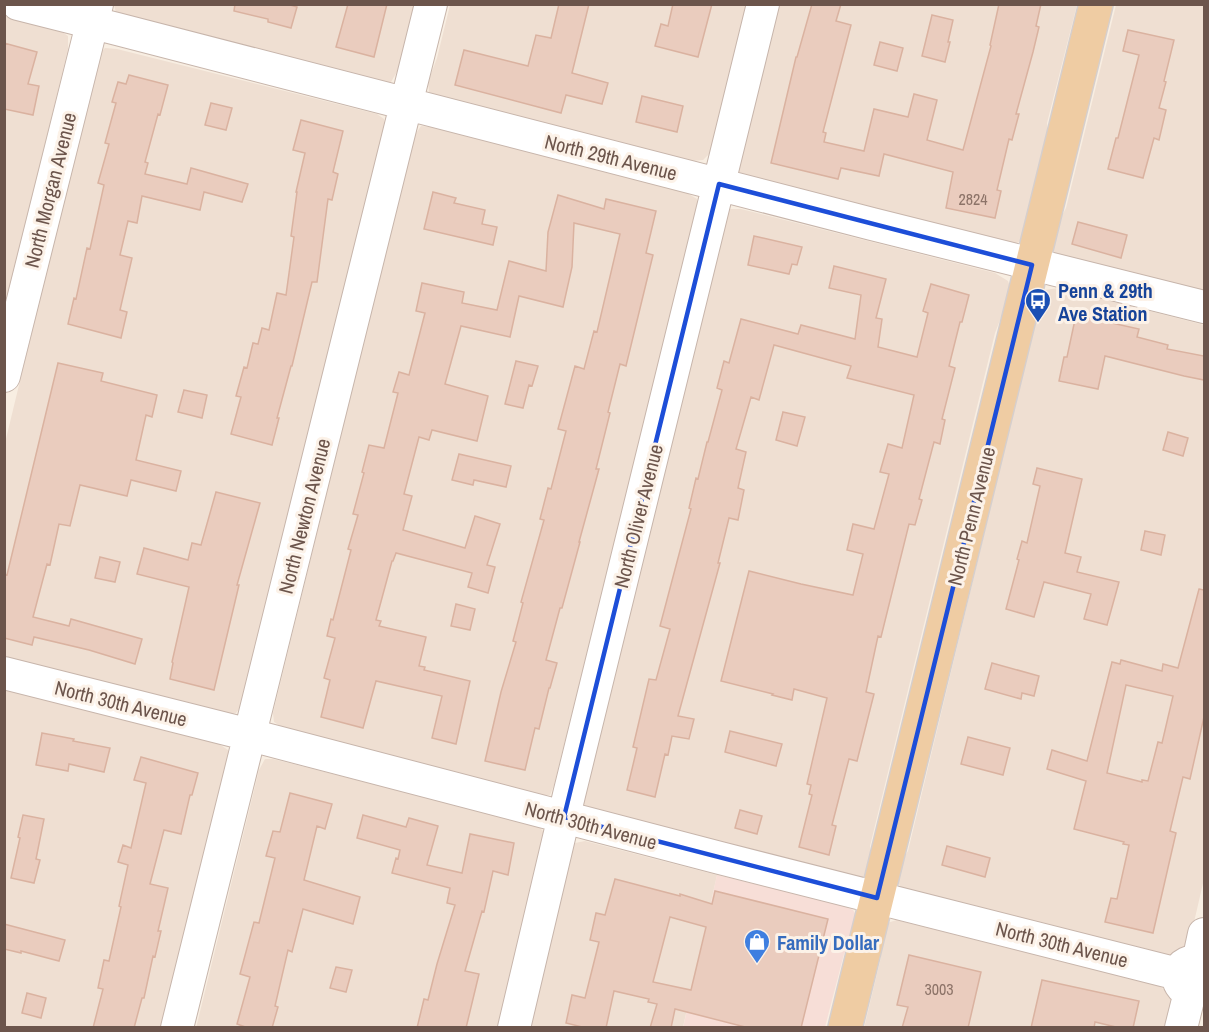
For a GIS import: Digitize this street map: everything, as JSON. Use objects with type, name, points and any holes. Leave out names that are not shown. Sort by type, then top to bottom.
[{"type":"main road","name":"North Penn Avenue","points":[[845,1028],[1096,4]]},
{"type":"street","name":"North 29th Avenue","points":[[18,4],[94,14],[406,104],[1204,307]]},
{"type":"street","name":"North Newton Avenue","points":[[177,1028],[431,4]]},
{"type":"street","name":"North Oliver Avenue","points":[[514,1028],[763,4]]},
{"type":"street","name":"North Morgan Avenue","points":[[4,376],[94,14]]},
{"type":"street","name":"North 30th Avenue","points":[[4,673],[878,898],[1197,969]]},
{"type":"street","points":[[1181,1028],[1197,969]]},
{"type":"highlighted area","points":[[719,184],[1032,265],[877,898],[564,817]]},
{"type":"shaded area","points":[[114,5],[414,5],[398,70],[391,82],[381,84],[116,13]]},
{"type":"shaded area","points":[[450,5],[747,5],[710,153],[703,160],[691,161],[438,97],[429,92],[428,82],[437,58]]},
{"type":"shaded area","points":[[778,5],[1077,5],[1047,123],[1049,147],[1028,233],[1019,242],[1009,245],[739,178],[731,162]]},
{"type":"shaded area","points":[[1116,5],[1204,5],[1204,295],[1055,255],[1051,246],[1054,231],[1066,208]]},
{"type":"shaded area","points":[[5,16],[59,30],[68,36],[68,49],[5,309]]},
{"type":"shaded area","points":[[105,48],[117,49],[377,114],[384,119],[385,128],[243,704],[236,713],[224,715],[5,657],[5,443],[99,54]]},
{"type":"shaded area","points":[[421,126],[687,193],[697,199],[697,211],[550,795],[537,795],[285,729],[274,722],[273,713],[414,136]]},
{"type":"shaded area","points":[[730,209],[741,209],[995,273],[1008,281],[1010,287],[1009,297],[995,333],[870,846],[871,861],[868,873],[864,878],[856,880],[592,812],[580,800],[723,218]]},
{"type":"shaded area","points":[[1059,288],[1204,325],[1204,879],[1188,948],[1171,957],[901,888],[898,882],[897,869],[908,851],[1032,335],[1038,294],[1044,290]]},
{"type":"shaded area","points":[[4,689],[219,744],[228,750],[229,760],[163,1027],[5,1027]]},
{"type":"shaded area","points":[[265,759],[273,759],[529,823],[545,833],[500,1027],[196,1028],[259,770]]},
{"type":"shaded area","points":[[585,841],[717,875],[683,1027],[526,1028],[570,850],[575,843]]},
{"type":"shaded area","name":"Family Dollar","points":[[717,875],[842,905],[853,910],[857,917],[855,934],[844,954],[825,1027],[683,1028]]},
{"type":"shaded area","points":[[897,920],[1159,986],[1171,994],[1172,1006],[1167,1027],[864,1028],[881,957],[879,938],[887,923]]},
{"type":"building","points":[[235,4],[287,4],[297,7],[291,28],[268,22],[268,19],[234,11]]},
{"type":"building","points":[[348,4],[387,4],[374,57],[336,47]]},
{"type":"building","points":[[559,4],[589,4],[572,73],[608,83],[602,104],[566,95],[561,113],[455,85],[464,50],[528,66],[536,35],[551,38]]},
{"type":"building","points":[[673,4],[712,4],[698,57],[655,46],[661,24],[668,26]]},
{"type":"building","points":[[812,4],[841,4],[836,21],[851,25],[823,132],[826,133],[824,142],[864,151],[874,109],[908,117],[914,94],[937,100],[927,140],[963,150],[991,46],[999,4],[1041,4],[1036,26],[1039,27],[1016,114],[1019,114],[1012,140],[1009,139],[997,190],[1001,191],[995,218],[946,208],[953,172],[884,154],[879,176],[841,168],[838,179],[771,163],[796,57]]},
{"type":"building","points":[[932,15],[953,20],[945,62],[922,56]]},
{"type":"building","points":[[1128,30],[1174,40],[1159,108],[1166,110],[1159,140],[1154,138],[1143,178],[1108,169],[1139,55],[1123,51]]},
{"type":"building","points":[[880,42],[903,48],[897,71],[874,65]]},
{"type":"building","points":[[4,43],[37,52],[28,84],[39,86],[33,115],[4,109]]},
{"type":"building","points":[[129,75],[168,85],[145,162],[148,163],[145,174],[187,184],[191,168],[248,184],[242,202],[204,192],[200,210],[142,196],[137,223],[128,221],[120,255],[132,258],[120,310],[127,312],[121,338],[68,324],[87,248],[90,249],[104,185],[98,183],[109,144],[105,143],[116,103],[112,102],[118,82],[126,84]]},
{"type":"building","points":[[642,96],[683,106],[677,132],[636,122]]},
{"type":"building","points":[[211,103],[232,108],[226,130],[205,125]]},
{"type":"building","points":[[301,120],[343,131],[333,172],[338,174],[332,200],[328,199],[317,282],[312,282],[272,445],[231,434],[241,397],[236,396],[244,367],[247,368],[253,343],[258,344],[262,328],[269,330],[277,293],[286,295],[294,237],[291,236],[296,192],[305,153],[293,150]]},
{"type":"building","points":[[433,192],[456,198],[454,203],[485,210],[482,224],[497,227],[493,245],[424,229]]},
{"type":"building","points":[[558,195],[604,209],[606,199],[656,211],[646,253],[653,255],[626,366],[620,364],[596,469],[599,469],[546,660],[557,663],[539,729],[535,728],[525,770],[485,761],[501,692],[516,642],[513,641],[523,603],[521,602],[544,520],[540,519],[548,488],[551,489],[566,431],[558,429],[575,366],[584,369],[594,331],[597,332],[620,234],[574,223],[572,267],[563,307],[519,296],[510,337],[461,326],[445,384],[488,396],[477,441],[432,430],[429,440],[419,437],[404,494],[412,496],[403,530],[465,548],[475,516],[500,524],[487,565],[495,567],[488,593],[468,587],[472,573],[396,553],[376,620],[381,621],[379,626],[426,637],[419,666],[425,667],[424,670],[470,681],[456,744],[432,738],[442,696],[376,681],[363,728],[321,717],[330,680],[324,678],[335,638],[327,636],[351,550],[348,549],[358,515],[353,514],[364,473],[362,472],[369,445],[384,448],[398,393],[393,392],[399,372],[409,375],[425,313],[416,311],[422,283],[464,292],[462,303],[497,310],[509,261],[546,271],[548,232]]},
{"type":"building","points":[[1078,222],[1127,235],[1121,258],[1072,244]]},
{"type":"building","points":[[754,236],[802,247],[797,265],[792,264],[789,274],[748,265]]},
{"type":"building","points":[[834,266],[886,279],[876,318],[882,319],[878,347],[917,357],[928,313],[923,311],[931,284],[969,295],[949,366],[955,368],[942,419],[945,420],[940,444],[934,442],[919,499],[922,500],[915,525],[909,524],[881,637],[878,636],[866,692],[874,694],[857,761],[849,759],[832,825],[836,826],[829,855],[799,847],[812,795],[809,794],[811,785],[807,784],[827,698],[794,689],[792,700],[721,681],[749,571],[853,595],[863,554],[847,550],[853,524],[874,529],[889,474],[880,472],[888,444],[902,448],[914,395],[847,378],[851,366],[774,345],[759,400],[751,397],[736,449],[746,452],[738,488],[744,490],[738,520],[729,518],[718,563],[720,563],[678,716],[694,719],[689,739],[672,736],[668,755],[665,754],[655,797],[627,790],[637,748],[633,747],[649,679],[656,680],[670,629],[660,626],[691,509],[689,508],[696,478],[698,479],[722,390],[717,388],[724,361],[729,363],[741,319],[798,334],[801,325],[855,339],[861,295],[829,288]]},
{"type":"building","points":[[1076,315],[1139,329],[1137,337],[1168,345],[1167,349],[1204,356],[1204,380],[1105,356],[1098,389],[1059,381]]},
{"type":"building","points":[[516,361],[538,366],[532,386],[529,385],[523,408],[505,404]]},
{"type":"building","points":[[58,363],[103,373],[101,381],[157,395],[152,417],[146,415],[136,460],[181,471],[176,491],[131,480],[127,496],[80,485],[70,526],[59,524],[50,565],[47,564],[33,617],[69,626],[71,619],[142,639],[135,664],[34,637],[32,645],[4,638],[4,574],[7,575]]},
{"type":"building","points":[[184,390],[207,395],[202,418],[178,412]]},
{"type":"building","points":[[783,412],[805,417],[797,446],[776,440]]},
{"type":"building","points":[[1168,432],[1188,438],[1183,456],[1163,450]]},
{"type":"building","points":[[459,454],[511,466],[506,487],[474,480],[473,485],[452,480]]},
{"type":"building","points":[[1037,468],[1082,479],[1065,553],[1081,557],[1077,572],[1119,582],[1107,625],[1084,619],[1091,594],[1044,582],[1034,617],[1006,609],[1019,560],[1017,559],[1022,541],[1027,543],[1040,486],[1033,484]]},
{"type":"building","points":[[216,492],[260,503],[237,585],[239,585],[214,690],[170,679],[189,587],[137,574],[144,548],[188,560],[192,543],[201,545]]},
{"type":"building","points":[[1145,531],[1165,535],[1161,555],[1141,550]]},
{"type":"building","points":[[100,557],[120,562],[115,582],[95,578]]},
{"type":"building","points":[[1199,589],[1204,590],[1204,717],[1190,779],[1183,777],[1170,831],[1176,833],[1153,933],[1105,922],[1111,898],[1117,899],[1129,845],[1074,829],[1086,781],[1047,769],[1052,750],[1087,761],[1112,662],[1120,664],[1121,660],[1162,671],[1163,664],[1178,668]],"holes":[[[1126,685],[1173,696],[1162,743],[1158,742],[1148,781],[1142,780],[1142,782],[1107,773]]]},
{"type":"building","points":[[456,604],[475,609],[470,630],[451,626]]},
{"type":"building","points":[[992,663],[1039,676],[1034,696],[1022,693],[1021,699],[985,689]]},
{"type":"building","points":[[730,731],[782,744],[776,766],[725,752]]},
{"type":"building","points":[[42,733],[110,748],[104,772],[69,764],[68,771],[36,765]]},
{"type":"building","points":[[968,737],[1010,748],[1003,775],[961,764]]},
{"type":"building","points":[[141,757],[198,773],[192,795],[190,795],[181,834],[164,830],[150,884],[168,888],[158,931],[161,931],[155,957],[153,956],[144,998],[142,998],[134,1028],[93,1028],[103,989],[98,988],[104,960],[109,961],[128,865],[118,862],[123,845],[131,848],[146,783],[134,780]]},
{"type":"building","points":[[290,793],[332,804],[325,829],[317,826],[304,880],[360,897],[353,924],[303,909],[292,952],[288,950],[272,1028],[248,1028],[237,1024],[250,977],[240,974],[254,922],[259,923],[275,858],[266,856],[273,831],[280,832]]},
{"type":"building","points":[[740,810],[762,816],[757,834],[735,828]]},
{"type":"building","points":[[23,815],[44,819],[36,859],[40,860],[34,883],[11,878]]},
{"type":"building","points":[[363,815],[406,827],[409,818],[438,826],[427,865],[462,873],[470,834],[514,843],[508,875],[493,871],[484,912],[482,911],[465,971],[479,974],[466,1028],[417,1028],[424,999],[428,1000],[455,905],[447,903],[450,888],[392,873],[400,850],[357,838]]},
{"type":"building","points":[[947,846],[990,858],[985,877],[942,865]]},
{"type":"building","points":[[615,879],[712,904],[715,891],[828,919],[801,1028],[749,1028],[675,1009],[671,1028],[650,1028],[657,1004],[648,1002],[649,999],[614,991],[606,1028],[586,1028],[566,1023],[572,995],[585,998],[599,942],[590,940],[596,913],[605,915]],"holes":[[[670,917],[706,927],[691,990],[653,982]]]},
{"type":"building","points":[[4,924],[65,940],[59,961],[4,949]]},
{"type":"building","points":[[909,955],[981,972],[968,1028],[902,1028],[908,1007],[897,1005]]},
{"type":"building","points":[[336,967],[352,970],[346,992],[330,988]]},
{"type":"building","points":[[1042,980],[1139,1001],[1133,1028],[1120,1028],[1095,1022],[1094,1028],[1031,1028]]},
{"type":"building","points":[[27,993],[46,998],[41,1018],[22,1013]]},
{"type":"place","name":"Penn & 29th Ave Station","points":[[1038,324]]},
{"type":"place","name":"Family Dollar","points":[[757,965]]}]
